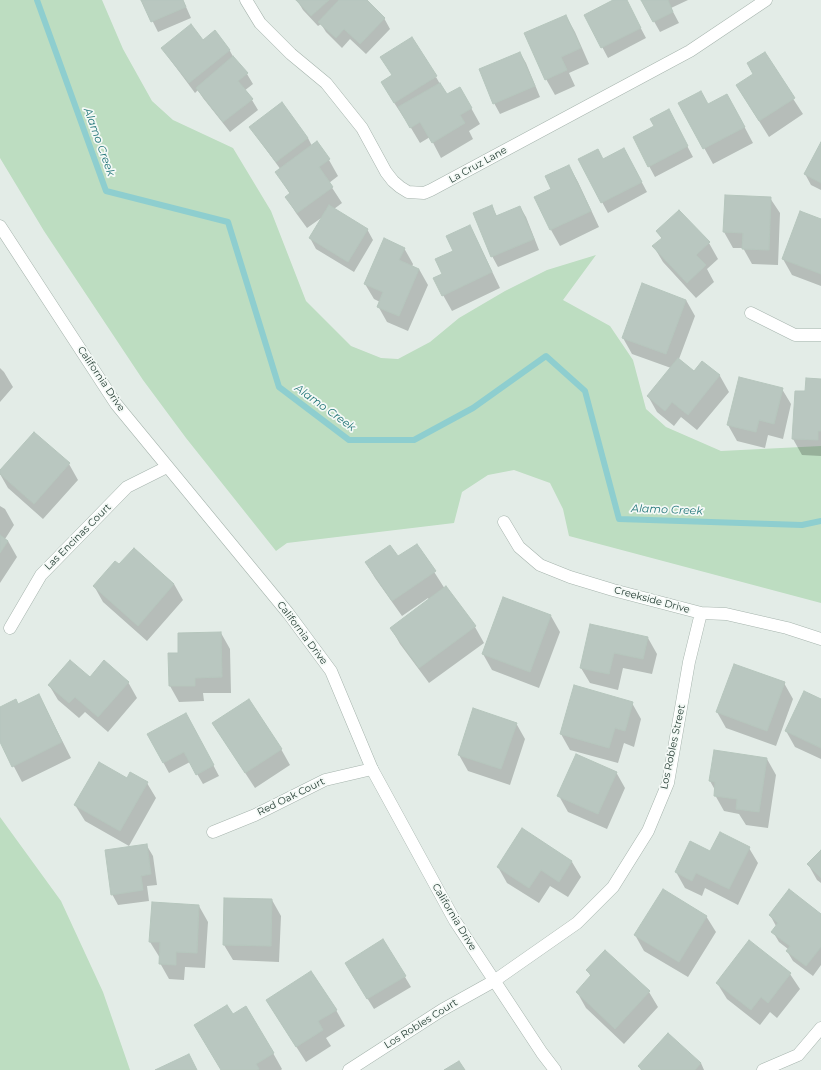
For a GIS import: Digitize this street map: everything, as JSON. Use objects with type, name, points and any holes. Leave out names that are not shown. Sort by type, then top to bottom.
[{"type":"street","name":"La Cruz Lane","points":[[246,0],[260,23],[291,54],[326,84],[362,128],[392,181],[400,188],[408,192],[424,193],[690,51],[766,0]]},
{"type":"street","name":"California Drive","points":[[2,233],[116,404],[288,613],[331,671],[372,769],[454,921],[542,1054],[555,1070]]},
{"type":"street","points":[[751,312],[795,335],[821,335]]},
{"type":"street","name":"Las Encinas Court","points":[[10,628],[41,575],[128,488],[167,467]]},
{"type":"street","name":"Creekside Drive","points":[[504,522],[519,547],[540,565],[570,577],[701,613],[726,614],[772,624],[821,639]]},
{"type":"street","name":"Los Robles Street","points":[[494,981],[577,924],[613,887],[648,831],[668,783],[689,662],[701,613]]},
{"type":"street","name":"Red Oak Court","points":[[213,832],[255,815],[325,780],[372,769]]},
{"type":"street","name":"Los Robles Court","points":[[349,1070],[442,1010],[494,981]]},
{"type":"street","points":[[763,1070],[798,1055],[821,1028]]},
{"type":"green space","points":[[0,0],[102,0],[123,49],[152,101],[173,120],[233,148],[271,211],[306,301],[351,346],[381,358],[398,359],[430,342],[459,318],[505,291],[547,270],[596,255],[563,300],[610,326],[633,360],[646,409],[666,427],[721,451],[821,446],[821,603],[569,536],[563,509],[550,483],[514,470],[488,475],[462,492],[454,523],[287,543],[276,551],[186,438],[143,380],[44,231],[0,158]]},
{"type":"green space","points":[[0,817],[61,901],[103,992],[130,1070],[0,1070]]},
{"type":"building","points":[[141,0],[183,0],[186,7],[151,22]]},
{"type":"building","points":[[296,0],[329,0],[311,16]]},
{"type":"building","points":[[339,0],[367,0],[385,18],[360,44],[344,29],[336,38],[318,22]]},
{"type":"building","points":[[613,0],[627,0],[641,28],[601,48],[584,15]]},
{"type":"building","points":[[641,0],[668,0],[673,12],[653,22]]},
{"type":"building","points":[[566,15],[581,48],[561,57],[567,70],[545,80],[524,33]]},
{"type":"building","points":[[191,24],[203,40],[215,30],[230,50],[189,83],[161,48]]},
{"type":"building","points":[[412,37],[437,76],[394,103],[381,82],[392,75],[380,57]]},
{"type":"building","points":[[520,52],[535,86],[493,104],[479,69]]},
{"type":"building","points":[[765,52],[795,98],[759,121],[736,85],[753,74],[747,63]]},
{"type":"building","points":[[233,56],[248,73],[238,81],[253,99],[223,122],[196,88]]},
{"type":"building","points":[[440,83],[447,94],[460,87],[472,108],[460,115],[465,123],[432,143],[420,122],[410,128],[398,107]]},
{"type":"building","points":[[701,91],[708,104],[727,94],[745,127],[703,149],[678,103]]},
{"type":"building","points":[[282,102],[308,138],[276,162],[249,127]]},
{"type":"building","points":[[669,109],[688,146],[648,167],[633,137],[654,126],[650,119]]},
{"type":"building","points":[[317,141],[330,159],[319,167],[333,187],[297,213],[285,197],[290,193],[275,172]]},
{"type":"building","points":[[821,142],[821,183],[804,174]]},
{"type":"building","points":[[624,148],[642,182],[601,203],[578,159],[598,149],[603,159]]},
{"type":"building","points":[[569,165],[591,211],[550,230],[534,197],[551,189],[545,176]]},
{"type":"building","points":[[725,195],[771,197],[769,250],[742,249],[743,233],[723,232]]},
{"type":"building","points":[[329,205],[368,229],[348,262],[309,238]]},
{"type":"building","points":[[492,205],[496,216],[520,206],[534,239],[491,257],[473,213]]},
{"type":"building","points":[[679,210],[710,242],[696,255],[706,265],[687,283],[652,246],[662,238],[656,231]]},
{"type":"building","points":[[800,211],[821,219],[821,274],[782,259]]},
{"type":"building","points":[[470,225],[492,272],[442,296],[433,278],[442,274],[435,259],[453,251],[446,236]]},
{"type":"building","points":[[384,238],[405,248],[399,260],[419,269],[399,316],[377,307],[383,292],[364,284]]},
{"type":"building","points":[[642,283],[686,300],[666,354],[622,338]]},
{"type":"building","points":[[678,358],[694,371],[702,361],[720,375],[688,415],[672,402],[665,411],[647,396]]},
{"type":"building","points":[[739,377],[783,388],[774,424],[759,420],[756,432],[727,425]]},
{"type":"building","points":[[806,378],[821,379],[821,431],[818,431],[818,440],[792,439],[795,391],[805,391]]},
{"type":"building","points":[[34,432],[70,463],[34,504],[0,474],[0,470]]},
{"type":"building","points":[[0,535],[8,541],[0,553]]},
{"type":"building","points":[[417,544],[436,571],[392,601],[365,562],[390,545],[398,556]]},
{"type":"building","points":[[134,548],[174,584],[138,626],[93,586],[115,561],[119,564]]},
{"type":"building","points":[[446,586],[476,626],[419,668],[390,628]]},
{"type":"building","points":[[503,597],[551,615],[530,672],[482,654]]},
{"type":"building","points":[[590,624],[648,637],[643,659],[614,653],[609,674],[580,668]]},
{"type":"building","points":[[221,632],[222,677],[195,678],[195,686],[169,686],[168,653],[178,653],[178,633]]},
{"type":"building","points":[[70,660],[90,677],[104,660],[129,682],[98,717],[75,697],[69,703],[48,685]]},
{"type":"building","points":[[734,664],[785,682],[767,731],[716,712]]},
{"type":"building","points":[[574,685],[633,702],[625,731],[615,728],[609,748],[560,734]]},
{"type":"building","points":[[804,691],[821,699],[821,748],[785,731]]},
{"type":"building","points":[[39,694],[62,742],[12,767],[0,742],[0,707],[16,699],[18,704]]},
{"type":"building","points":[[249,699],[282,749],[245,773],[212,723]]},
{"type":"building","points":[[473,708],[517,723],[501,769],[458,755]]},
{"type":"building","points":[[186,713],[214,765],[196,775],[184,752],[163,763],[147,734]]},
{"type":"building","points":[[714,750],[767,758],[759,812],[736,809],[737,799],[714,796],[715,782],[709,781]]},
{"type":"building","points":[[576,754],[617,772],[598,814],[557,796]]},
{"type":"building","points":[[99,762],[127,778],[130,772],[148,782],[120,831],[74,805]]},
{"type":"building","points":[[522,828],[572,861],[559,882],[541,870],[529,888],[497,867]]},
{"type":"building","points":[[720,832],[750,847],[729,889],[696,873],[692,881],[675,872],[690,841],[710,851]]},
{"type":"building","points":[[147,844],[151,874],[141,876],[143,890],[111,895],[105,850]]},
{"type":"building","points":[[821,850],[821,878],[807,864]]},
{"type":"building","points":[[663,889],[707,916],[679,962],[634,935]]},
{"type":"building","points":[[789,889],[821,914],[821,947],[806,966],[786,951],[790,946],[771,932],[778,923],[769,915]]},
{"type":"building","points":[[224,898],[272,899],[271,946],[223,945]]},
{"type":"building","points":[[152,902],[199,905],[197,953],[176,952],[176,965],[159,964],[160,942],[149,942]]},
{"type":"building","points":[[383,939],[406,976],[367,999],[345,963]]},
{"type":"building","points":[[749,940],[791,973],[768,1003],[761,997],[751,1010],[716,983]]},
{"type":"building","points":[[605,950],[650,991],[615,1029],[576,992],[591,975],[586,970]]},
{"type":"building","points":[[311,971],[337,1010],[318,1021],[323,1030],[296,1047],[266,1000]]},
{"type":"building","points":[[227,1005],[233,1014],[246,1006],[274,1053],[256,1064],[259,1069],[257,1070],[221,1070],[194,1025]]},
{"type":"building","points":[[668,1033],[701,1063],[695,1070],[642,1070],[638,1066]]},
{"type":"building","points":[[189,1054],[197,1070],[155,1070]]},
{"type":"building","points":[[459,1061],[465,1070],[444,1070]]},
{"type":"waterway","name":"Alamo Creek","points":[[37,0],[106,191],[228,222],[279,387],[349,440],[414,440],[473,408],[546,356],[585,391],[619,519],[802,525],[821,521]]}]
